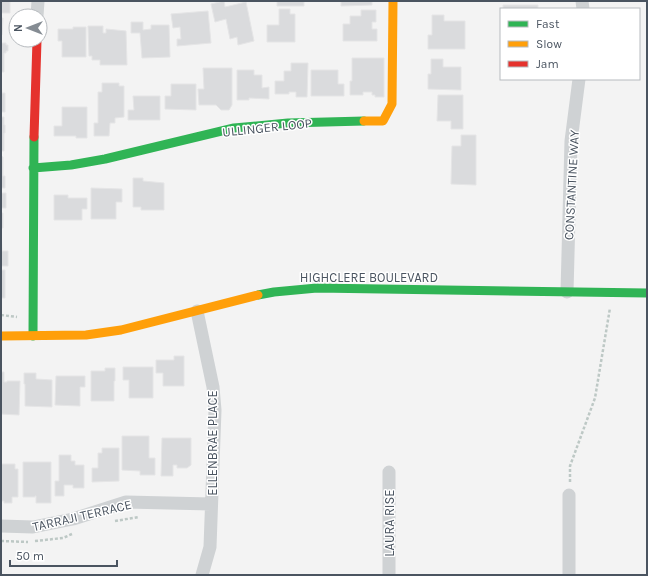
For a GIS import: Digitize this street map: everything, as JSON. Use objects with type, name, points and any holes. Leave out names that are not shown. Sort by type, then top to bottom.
[{"type":"street","name":"ULLINGER LOOP","points":[[33,168],[71,165],[104,159],[234,128],[288,123],[383,121],[392,104],[393,1]]},
{"type":"street","points":[[33,336],[33,168],[37,48]]},
{"type":"street","name":"CONSTANTINE WAY","points":[[567,292],[571,141],[580,80]]},
{"type":"street","name":"HIGHCLERE BOULEVARD","points":[[1,336],[86,335],[121,330],[274,292],[317,288],[647,293]]},
{"type":"street","name":"ELLENBRAE PLACE","points":[[198,311],[213,387],[214,410],[210,547],[202,575]]},
{"type":"street","name":"LAURA RISE","points":[[388,472],[388,575]]},
{"type":"street","points":[[569,495],[569,575]]},
{"type":"street","name":"TARRAJI TERRACE","points":[[1,526],[33,527],[73,519],[126,502],[212,504]]},
{"type":"path","points":[[569,495],[570,466],[596,398],[610,308]]},
{"type":"path","points":[[110,522],[143,516]]},
{"type":"path","points":[[1,541],[38,541],[63,538],[76,533]]},
{"type":"building","points":[[1,1],[10,1],[8,13],[1,13]]},
{"type":"building","points":[[224,1],[225,7],[246,2],[254,41],[238,45],[237,37],[230,39],[226,19],[215,22],[211,4]]},
{"type":"building","points":[[277,1],[304,1],[304,6],[277,6]]},
{"type":"building","points":[[341,1],[372,1],[372,5],[341,6]]},
{"type":"building","points":[[503,5],[538,5],[538,8],[503,8]]},
{"type":"building","points":[[279,9],[290,9],[290,14],[295,14],[295,42],[267,42],[267,25],[279,25]]},
{"type":"building","points":[[361,10],[376,10],[376,22],[372,22],[372,29],[377,29],[377,41],[343,41],[343,24],[350,24],[350,16],[361,16]]},
{"type":"building","points":[[208,11],[211,43],[177,46],[177,39],[181,39],[180,27],[173,28],[171,14]]},
{"type":"building","points":[[432,15],[444,15],[444,21],[465,21],[465,49],[428,49],[428,35],[432,35]]},
{"type":"building","points":[[1,18],[3,18],[2,35],[1,35]]},
{"type":"building","points":[[131,22],[143,22],[143,30],[151,29],[151,25],[169,25],[170,57],[142,58],[140,33],[131,33]]},
{"type":"building","points":[[88,26],[103,26],[103,33],[106,33],[106,29],[126,31],[127,65],[100,65],[100,60],[92,60],[92,56],[89,56]]},
{"type":"building","points":[[73,27],[86,27],[86,57],[62,57],[62,41],[58,41],[58,29],[73,29]]},
{"type":"building","points":[[1,43],[6,43],[6,45],[8,45],[8,51],[4,53],[4,72],[1,72]]},
{"type":"building","points":[[352,58],[384,58],[384,97],[375,97],[375,95],[372,95],[372,92],[363,92],[363,95],[350,95],[350,81],[352,81]]},
{"type":"building","points":[[431,59],[443,59],[443,67],[461,67],[461,90],[428,89],[428,74],[431,74]]},
{"type":"building","points":[[291,63],[308,63],[307,97],[296,97],[296,92],[289,92],[289,94],[275,94],[275,81],[284,81],[284,71],[291,71]]},
{"type":"building","points":[[203,68],[232,68],[232,105],[229,110],[221,110],[216,105],[199,105],[198,89],[204,89]]},
{"type":"building","points":[[237,70],[254,70],[254,75],[262,75],[262,88],[269,87],[269,99],[249,98],[249,100],[237,100]]},
{"type":"building","points":[[311,70],[338,70],[338,84],[344,84],[344,96],[311,96]]},
{"type":"building","points":[[1,83],[2,93],[5,93],[5,112],[1,112]]},
{"type":"building","points":[[102,83],[119,83],[119,86],[124,86],[124,117],[115,118],[115,123],[110,123],[109,136],[94,136],[94,123],[98,123],[98,92],[102,92]]},
{"type":"building","points":[[171,84],[196,84],[196,110],[165,109],[165,96],[171,96]]},
{"type":"building","points":[[438,95],[463,95],[463,129],[451,129],[451,121],[437,121]]},
{"type":"building","points":[[133,96],[160,96],[160,120],[128,120],[128,110],[134,110]]},
{"type":"building","points":[[62,107],[87,107],[87,138],[76,138],[76,136],[54,136],[54,126],[62,126]]},
{"type":"building","points":[[1,117],[4,117],[5,125],[4,151],[1,151]]},
{"type":"building","points":[[461,135],[476,135],[476,185],[451,184],[452,146],[461,146]]},
{"type":"building","points":[[1,156],[3,157],[3,176],[5,176],[5,188],[1,188]]},
{"type":"building","points":[[133,178],[143,178],[143,181],[164,183],[164,210],[141,210],[141,207],[133,207]]},
{"type":"building","points":[[91,188],[122,189],[122,202],[116,202],[116,219],[91,219]]},
{"type":"building","points":[[1,193],[6,193],[6,208],[1,208]]},
{"type":"building","points":[[54,195],[68,195],[68,198],[87,198],[87,209],[82,209],[82,220],[54,220]]},
{"type":"building","points":[[1,213],[3,213],[3,228],[1,228]]},
{"type":"building","points":[[1,231],[2,251],[8,251],[8,266],[1,266]]},
{"type":"building","points":[[1,270],[5,270],[5,298],[1,298]]},
{"type":"building","points":[[174,356],[184,356],[184,386],[163,386],[163,373],[156,373],[156,360],[174,360]]},
{"type":"building","points":[[123,367],[153,367],[153,398],[129,398],[129,380],[123,380]]},
{"type":"building","points":[[105,368],[115,368],[114,401],[91,401],[91,371],[105,371]]},
{"type":"building","points":[[1,372],[4,372],[4,382],[20,381],[19,415],[1,414]]},
{"type":"building","points":[[24,373],[36,373],[36,379],[52,380],[52,407],[25,406]]},
{"type":"building","points":[[56,376],[85,376],[85,387],[80,387],[80,406],[55,405]]},
{"type":"building","points":[[122,436],[149,436],[149,458],[155,458],[155,475],[140,475],[140,471],[122,470]]},
{"type":"building","points":[[162,438],[191,438],[191,465],[187,468],[177,468],[177,465],[173,465],[173,476],[161,476]]},
{"type":"building","points":[[102,448],[119,448],[119,481],[92,482],[92,468],[98,468],[98,453],[102,453]]},
{"type":"building","points":[[59,455],[71,455],[71,461],[75,461],[75,465],[84,465],[84,488],[73,488],[73,485],[64,485],[64,496],[55,496],[55,481],[59,481]]},
{"type":"building","points":[[23,462],[51,462],[51,503],[36,503],[36,496],[23,497]]},
{"type":"building","points":[[1,464],[15,464],[15,469],[18,469],[18,497],[12,497],[12,503],[4,503],[4,501],[1,501]]},
{"type":"traffic: fast","points":[[33,168],[71,165],[105,159],[234,128],[288,123],[364,121]]},
{"type":"traffic: fast","points":[[33,336],[34,137]]},
{"type":"traffic: fast","points":[[258,295],[317,288],[647,293]]},
{"type":"traffic: slow","points":[[364,121],[383,121],[392,104],[393,1]]},
{"type":"traffic: slow","points":[[1,336],[86,335],[121,330],[258,295]]},
{"type":"traffic: jam","points":[[34,137],[37,48]]}]
